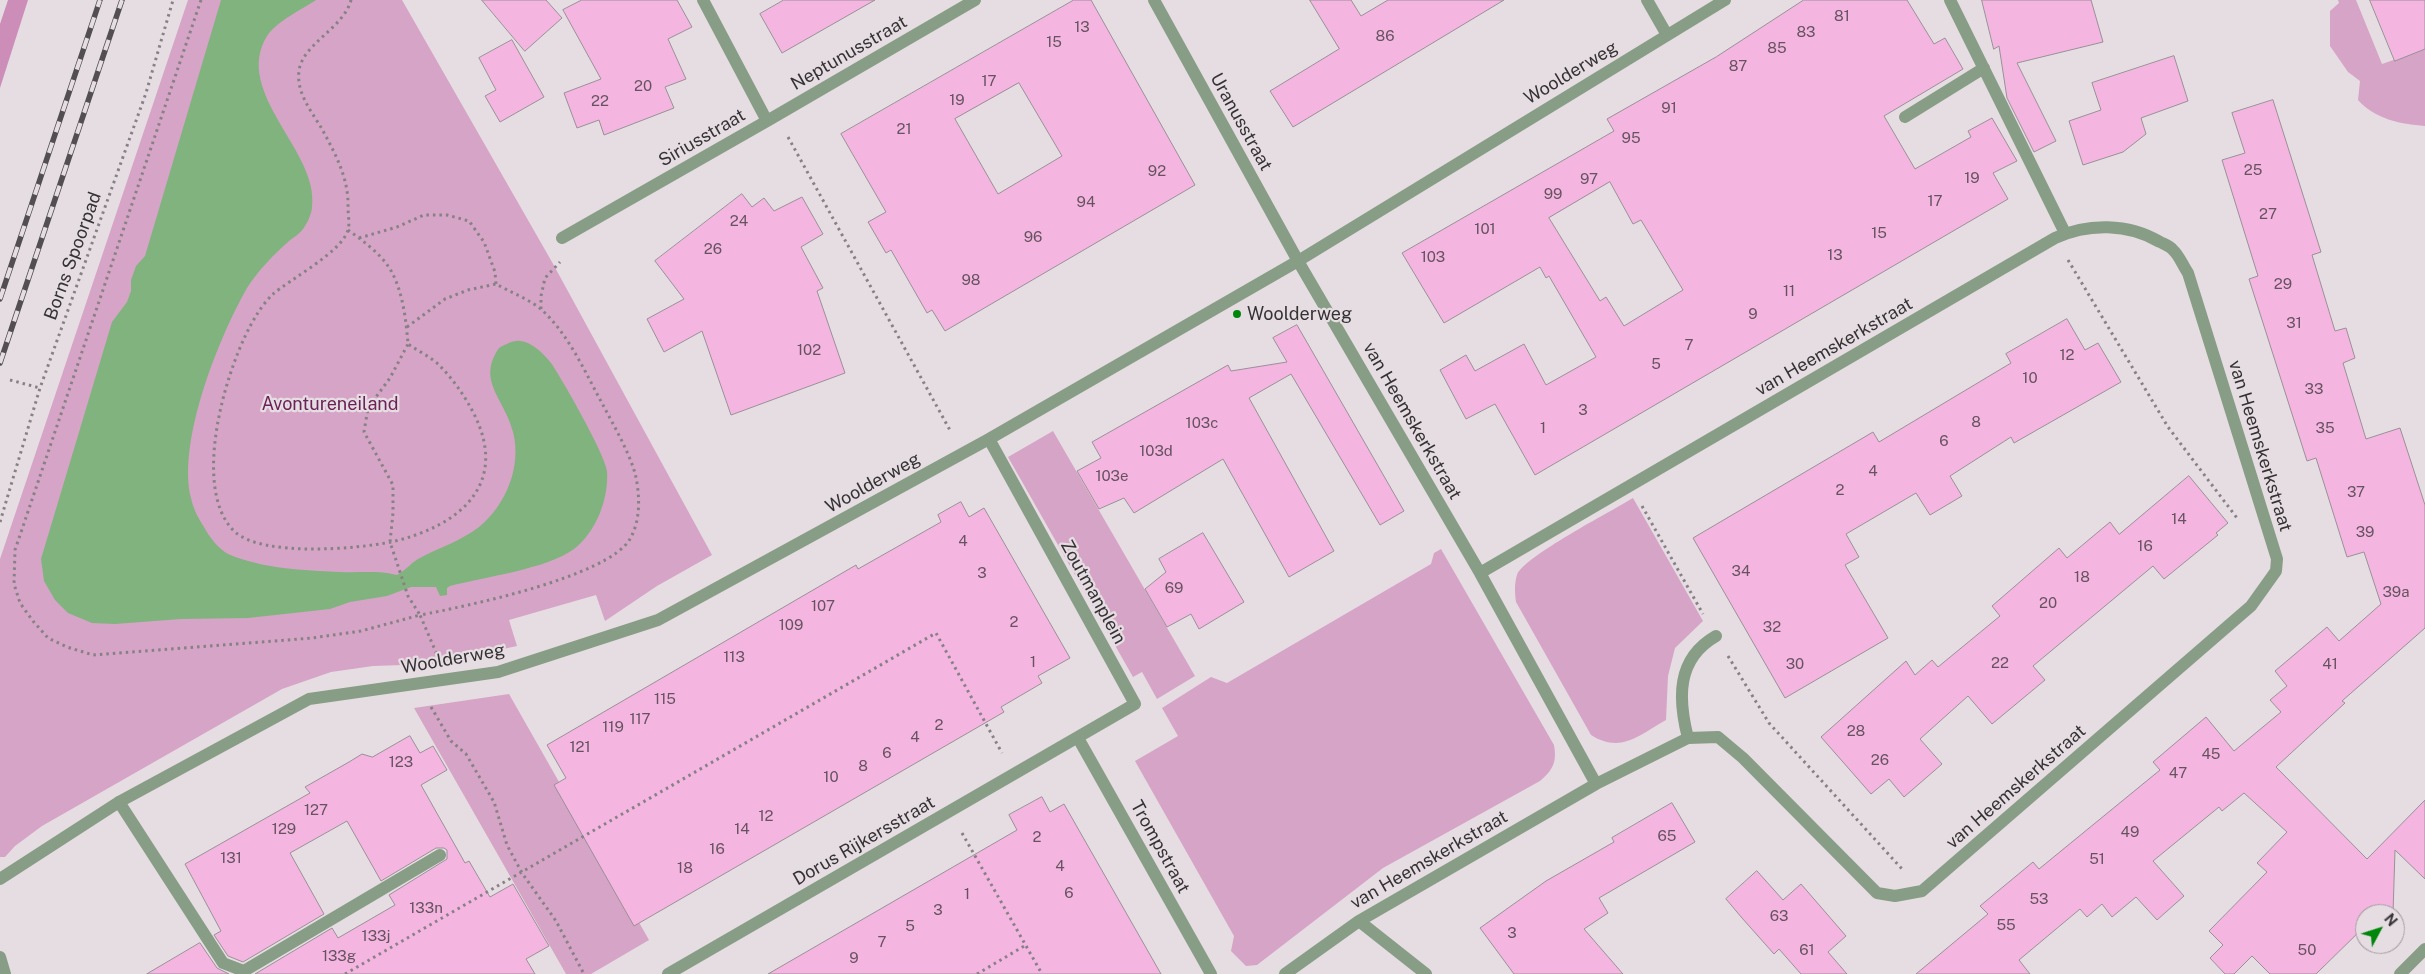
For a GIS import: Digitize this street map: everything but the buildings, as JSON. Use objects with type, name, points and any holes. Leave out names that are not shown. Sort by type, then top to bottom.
[{"type":"street","name":"Siriusstraat","points":[[562,238],[772,118],[703,0]]},
{"type":"street","name":"Neptunusstraat","points":[[772,118],[975,0]]},
{"type":"street","name":"Uranusstraat","points":[[1154,0],[1298,261]]},
{"type":"street","points":[[1647,0],[1667,35]]},
{"type":"street","name":"Woolderweg","points":[[0,879],[119,802],[309,699],[498,672],[658,620],[963,454],[1298,261],[1725,0]]},
{"type":"street","points":[[1950,0],[1984,68],[2060,236]]},
{"type":"street","points":[[1905,117],[1984,68]]},
{"type":"street","name":"van Heemskerkstraat","points":[[1285,974],[1359,921],[1596,784],[1688,738],[1718,737],[1743,758],[1877,893],[1895,896],[1922,891],[2251,606],[2276,571],[2277,559],[2188,273],[2174,250],[2149,235],[2122,227],[2096,227],[2060,236],[1480,573]]},
{"type":"street","name":"van Heemskerkstraat","points":[[1298,261],[1480,573],[1596,784]]},
{"type":"street","name":"Zoutmanplein","points":[[989,439],[1135,704],[1078,738]]},
{"type":"street","points":[[1688,738],[1681,713],[1682,685],[1685,672],[1704,643],[1716,636]]},
{"type":"street","name":"Dorus Rijkersstraat","points":[[668,974],[1078,738]]},
{"type":"street","name":"Trompstraat","points":[[1078,738],[1211,974]]},
{"type":"street","points":[[119,802],[223,963],[244,971],[440,855]]},
{"type":"street","points":[[1359,921],[1426,974]]},
{"type":"street","points":[[2400,974],[2425,949]]},
{"type":"street","points":[[0,957],[5,974]]},
{"type":"path","name":"Borns Spoorpad","points":[[0,522],[40,388],[146,93],[173,0]]},
{"type":"path","points":[[201,0],[15,550],[14,584],[20,603],[48,638],[67,647],[93,655],[312,638],[361,631],[420,615],[467,607],[550,584],[612,557],[630,540],[639,503],[635,473],[616,428],[572,347],[541,310],[496,284],[468,290],[445,299],[407,327]]},
{"type":"path","points":[[351,0],[341,18],[305,56],[299,68],[298,79],[304,99],[341,167],[349,190],[348,230],[342,240],[315,264],[271,296],[255,317],[240,350],[214,438],[216,488],[226,520],[236,533],[255,543],[282,548],[313,549],[390,542],[431,530],[458,514],[479,489],[486,466],[483,431],[463,393],[438,364],[408,344]]},
{"type":"path","points":[[772,118],[963,454]]},
{"type":"path","points":[[359,238],[397,227],[424,215],[447,215],[469,221],[484,242],[495,272],[496,284]]},
{"type":"path","points":[[348,230],[359,238],[390,269],[402,301],[408,344],[390,378],[368,408],[364,432],[393,485],[390,542],[408,596],[420,615],[448,678]]},
{"type":"path","points":[[2060,236],[2168,427],[2240,523]]},
{"type":"path","points":[[541,310],[540,296],[545,278],[560,263],[562,238]]},
{"type":"path","points":[[10,380],[40,388]]},
{"type":"path","points":[[1631,486],[1716,636],[1769,722],[1922,891]]},
{"type":"path","points":[[345,974],[936,633],[1013,774]]},
{"type":"path","points":[[424,682],[434,714],[451,741],[466,754],[494,802],[507,845],[522,873],[556,921],[584,974]]},
{"type":"path","points":[[949,812],[1042,974]]},
{"type":"path","points":[[976,974],[1026,945]]},
{"type":"green space","name":"Avontureneiland","points":[[188,0],[402,0],[552,262],[712,555],[657,586],[605,621],[596,595],[509,620],[517,646],[433,664],[373,666],[331,672],[282,689],[42,826],[15,846],[5,857],[0,857],[0,559]]},
{"type":"green space","points":[[2338,0],[2356,0],[2382,64],[2425,49],[2425,126],[2406,124],[2380,116],[2358,100],[2360,81],[2348,72],[2330,46],[2330,11],[2339,3]]},
{"type":"green space","points":[[1053,431],[1195,676],[1157,699],[1142,672],[1133,677],[1008,457]]},
{"type":"green space","points":[[1633,498],[1703,621],[1675,648],[1668,676],[1666,720],[1630,740],[1612,743],[1591,735],[1516,602],[1515,585],[1517,575],[1535,557]]},
{"type":"green space","points":[[1441,549],[1554,745],[1555,756],[1553,765],[1540,781],[1383,868],[1257,965],[1246,966],[1231,951],[1234,936],[1135,761],[1178,736],[1162,708],[1211,677],[1227,683],[1431,564],[1434,553]]},
{"type":"green space","points":[[509,694],[649,940],[591,974],[566,974],[414,708]]},
{"type":"shaded area","points":[[8,0],[28,0],[0,88],[0,24]]},
{"type":"shaded area","points":[[221,0],[316,0],[271,31],[267,36],[259,57],[260,79],[268,101],[303,165],[311,186],[312,207],[302,231],[271,258],[247,288],[224,333],[203,390],[195,419],[188,475],[193,505],[209,535],[228,554],[269,566],[340,572],[376,572],[397,575],[418,559],[472,532],[489,518],[497,508],[510,484],[515,458],[513,432],[494,390],[490,370],[499,348],[517,341],[533,346],[551,363],[573,399],[605,463],[607,471],[606,493],[600,514],[589,534],[574,549],[548,562],[532,567],[450,586],[447,588],[447,595],[440,596],[436,587],[411,587],[387,596],[350,602],[330,609],[248,618],[181,619],[115,624],[92,623],[68,613],[55,600],[44,581],[41,559],[112,322],[127,302],[136,266],[145,256]]},
{"type":"railway","points":[[0,299],[100,0]]},
{"type":"railway","points":[[0,363],[122,0]]},
{"type":"place","name":"Woolderweg","points":[[1237,314]]}]
